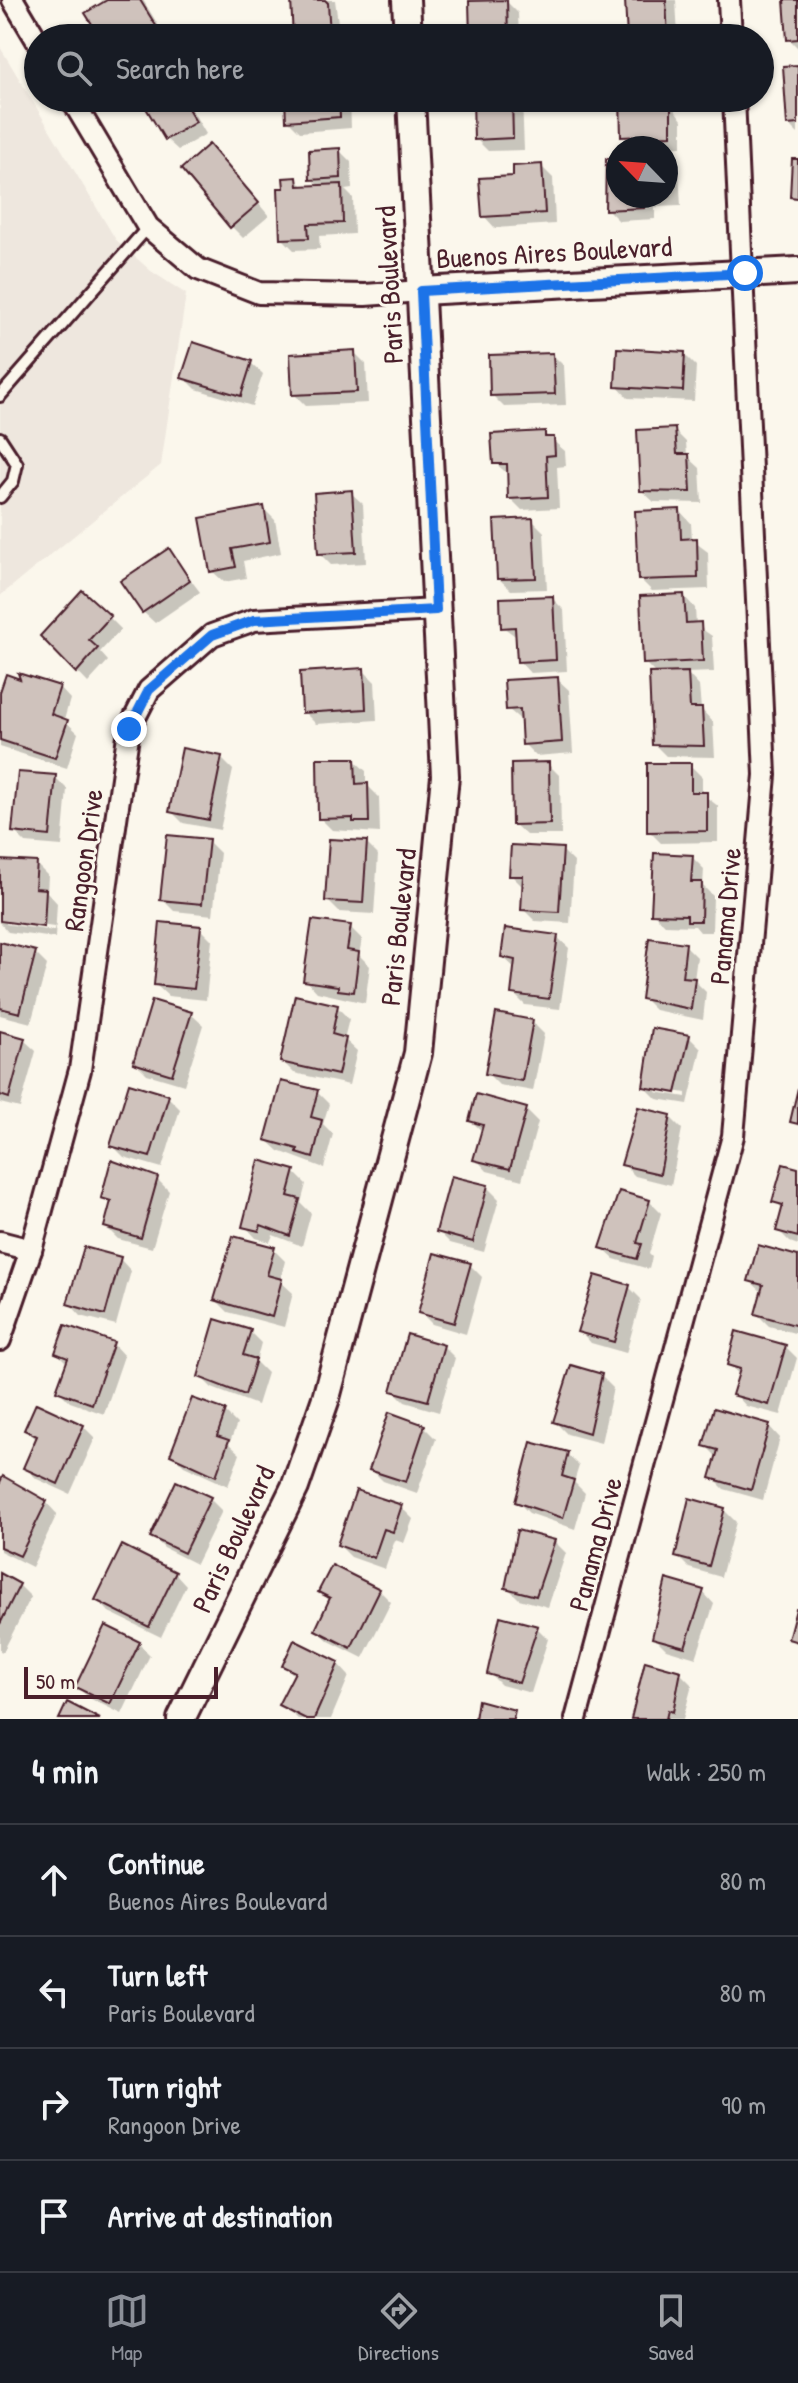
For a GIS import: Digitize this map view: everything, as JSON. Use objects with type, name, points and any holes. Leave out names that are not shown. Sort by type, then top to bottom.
[{"type":"street","points":[[13,0],[27,24]]},
{"type":"street","points":[[406,0],[407,24]]},
{"type":"street","points":[[729,0],[730,24]]},
{"type":"street","name":"Buenos Aires Boulevard","points":[[79,112],[148,227],[198,269],[259,293],[365,295],[798,271]]},
{"type":"street","name":"Paris Boulevard","points":[[181,1719],[295,1487],[326,1398],[418,1053],[445,776],[412,112]]},
{"type":"street","name":"Panama Drive","points":[[576,1719],[733,1136],[765,775],[745,273],[735,112]]},
{"type":"street","name":"Rangoon Drive","points":[[0,1340],[31,1250],[80,1070],[129,729],[149,690],[212,635],[254,620],[436,610]]},
{"type":"street","points":[[0,1242],[31,1250]]},
{"type":"lane","points":[[0,396],[148,227]]},
{"type":"lane","points":[[0,438],[17,464],[13,481],[0,497]]},
{"type":"shaded area","points":[[0,47],[24,87],[24,112],[39,112],[116,240],[151,271],[186,294],[161,465],[0,596]]},
{"type":"building","points":[[107,0],[140,0],[155,24],[92,24],[85,13]]},
{"type":"building","points":[[291,0],[325,0],[328,3],[329,24],[292,24]]},
{"type":"building","points":[[507,0],[508,24],[470,24],[469,1]]},
{"type":"building","points":[[625,0],[666,0],[667,24],[626,24]]},
{"type":"building","points":[[784,0],[798,0],[798,39],[787,40]]},
{"type":"building","points":[[798,65],[798,124],[787,125],[783,66]]},
{"type":"building","points":[[148,112],[190,112],[196,122],[165,140]]},
{"type":"building","points":[[286,112],[340,112],[340,117],[286,121]]},
{"type":"building","points":[[473,112],[512,112],[513,138],[474,140]]},
{"type":"building","points":[[620,112],[671,112],[671,135],[621,136]]},
{"type":"building","points":[[209,144],[259,203],[230,228],[181,169]]},
{"type":"building","points":[[340,148],[341,178],[310,180],[309,150]]},
{"type":"building","points":[[606,159],[606,208],[644,208],[605,210]]},
{"type":"building","points":[[792,159],[798,159],[798,198],[790,197]]},
{"type":"building","points":[[542,164],[545,213],[482,217],[479,178],[513,176],[513,166]]},
{"type":"building","points":[[297,177],[298,186],[342,184],[343,223],[308,224],[309,238],[280,239],[278,188],[284,188],[283,178]]},
{"type":"building","points":[[193,342],[252,361],[241,396],[181,378]]},
{"type":"building","points":[[617,348],[685,352],[683,391],[615,387]]},
{"type":"building","points":[[355,350],[357,392],[292,395],[290,354]]},
{"type":"building","points":[[553,353],[555,394],[490,396],[489,355]]},
{"type":"building","points":[[675,428],[677,454],[689,454],[691,492],[640,491],[637,430]]},
{"type":"building","points":[[545,431],[545,437],[554,437],[555,455],[546,456],[548,497],[508,499],[507,464],[493,464],[491,434]]},
{"type":"building","points":[[352,490],[356,552],[318,554],[314,493]]},
{"type":"building","points":[[264,506],[270,542],[232,549],[236,567],[210,572],[200,518]]},
{"type":"building","points":[[680,509],[681,539],[697,538],[698,578],[638,580],[635,511]]},
{"type":"building","points":[[533,518],[536,578],[497,579],[494,520]]},
{"type":"building","points":[[169,548],[190,580],[142,613],[120,581]]},
{"type":"building","points":[[82,590],[111,616],[89,640],[98,648],[76,673],[40,636]]},
{"type":"building","points":[[684,594],[686,623],[701,622],[703,661],[643,664],[640,596]]},
{"type":"building","points":[[553,596],[556,660],[517,662],[515,627],[501,628],[500,598]]},
{"type":"building","points":[[364,668],[366,709],[302,713],[300,672]]},
{"type":"building","points":[[688,672],[690,708],[702,708],[704,746],[652,745],[649,673]]},
{"type":"building","points":[[18,673],[60,686],[51,714],[68,720],[55,758],[0,740],[0,692],[6,674],[20,679]]},
{"type":"building","points":[[558,677],[562,742],[522,745],[520,709],[506,710],[504,680]]},
{"type":"building","points":[[182,748],[222,756],[209,820],[169,812]]},
{"type":"building","points":[[317,758],[355,758],[356,784],[368,783],[369,822],[353,822],[353,818],[318,819]]},
{"type":"building","points":[[549,762],[550,824],[512,825],[511,763]]},
{"type":"building","points":[[647,763],[691,763],[691,792],[707,792],[707,831],[647,832]]},
{"type":"building","points":[[18,772],[56,775],[50,836],[12,832]]},
{"type":"building","points":[[167,835],[209,839],[202,904],[160,900]]},
{"type":"building","points":[[329,839],[367,841],[363,903],[325,901]]},
{"type":"building","points":[[511,845],[563,848],[559,912],[521,910],[523,876],[509,876]]},
{"type":"building","points":[[654,853],[693,855],[691,882],[702,882],[701,921],[687,921],[687,915],[651,914]]},
{"type":"building","points":[[0,860],[37,862],[35,888],[46,889],[44,927],[0,921]]},
{"type":"building","points":[[312,920],[351,925],[347,950],[359,952],[354,992],[338,990],[338,986],[303,981]]},
{"type":"building","points":[[160,922],[201,926],[194,989],[154,985]]},
{"type":"building","points":[[505,928],[558,935],[549,999],[511,994],[515,960],[501,957]]},
{"type":"building","points":[[649,938],[686,943],[682,977],[695,978],[691,1009],[641,999]]},
{"type":"building","points":[[0,942],[36,951],[20,1013],[0,1008]]},
{"type":"building","points":[[295,995],[338,1005],[332,1034],[346,1038],[338,1075],[280,1062]]},
{"type":"building","points":[[152,1000],[192,1012],[172,1075],[133,1063]]},
{"type":"building","points":[[496,1013],[533,1020],[522,1081],[485,1074]]},
{"type":"building","points":[[652,1028],[690,1035],[676,1093],[643,1087]]},
{"type":"building","points":[[0,1031],[25,1038],[9,1098],[0,1095]]},
{"type":"building","points":[[281,1081],[318,1090],[311,1117],[322,1120],[313,1158],[297,1153],[298,1149],[265,1140]]},
{"type":"building","points":[[129,1083],[169,1095],[150,1157],[110,1146]]},
{"type":"building","points":[[798,1088],[798,1124],[790,1122]]},
{"type":"building","points":[[476,1094],[527,1108],[510,1169],[473,1160],[483,1125],[469,1121]]},
{"type":"building","points":[[638,1107],[671,1115],[660,1174],[621,1165]]},
{"type":"building","points":[[111,1160],[158,1177],[141,1238],[104,1227],[111,1201],[101,1198]]},
{"type":"building","points":[[259,1160],[295,1170],[288,1196],[300,1199],[290,1236],[261,1225],[259,1231],[242,1227]]},
{"type":"building","points":[[783,1164],[798,1168],[798,1237],[776,1231],[783,1205],[772,1202]]},
{"type":"building","points":[[451,1176],[488,1185],[473,1242],[436,1232]]},
{"type":"building","points":[[619,1191],[650,1200],[637,1243],[642,1244],[637,1259],[600,1248]]},
{"type":"building","points":[[233,1236],[275,1247],[267,1275],[282,1279],[272,1317],[214,1300]]},
{"type":"building","points":[[758,1245],[798,1256],[798,1326],[755,1314],[763,1285],[748,1281]]},
{"type":"building","points":[[84,1247],[121,1257],[105,1315],[67,1304]]},
{"type":"building","points":[[434,1253],[471,1263],[454,1323],[418,1313]]},
{"type":"building","points":[[595,1275],[630,1285],[614,1342],[577,1332]]},
{"type":"building","points":[[215,1319],[251,1330],[243,1355],[256,1359],[245,1395],[198,1377]]},
{"type":"building","points":[[65,1325],[114,1342],[92,1404],[56,1391],[68,1358],[55,1353]]},
{"type":"building","points":[[736,1331],[786,1345],[769,1405],[732,1395],[740,1369],[727,1365]]},
{"type":"building","points":[[407,1334],[444,1345],[428,1401],[391,1391]]},
{"type":"building","points":[[571,1365],[602,1374],[589,1433],[553,1422]]},
{"type":"building","points":[[192,1398],[226,1410],[217,1436],[229,1440],[216,1476],[170,1455]]},
{"type":"building","points":[[36,1403],[84,1425],[58,1484],[23,1468],[37,1436],[24,1430]]},
{"type":"building","points":[[714,1408],[770,1424],[751,1490],[710,1478],[718,1450],[703,1446]]},
{"type":"building","points":[[389,1412],[425,1425],[406,1482],[369,1470]]},
{"type":"building","points":[[531,1442],[568,1452],[562,1476],[574,1480],[563,1518],[515,1502]]},
{"type":"building","points":[[3,1476],[47,1501],[20,1556],[0,1547],[0,1482]]},
{"type":"building","points":[[176,1481],[211,1497],[184,1553],[150,1537]]},
{"type":"building","points":[[356,1490],[402,1505],[393,1532],[384,1529],[374,1558],[337,1545]]},
{"type":"building","points":[[689,1498],[725,1508],[709,1566],[675,1557]]},
{"type":"building","points":[[517,1530],[555,1540],[536,1596],[505,1588]]},
{"type":"building","points":[[122,1545],[176,1572],[149,1627],[95,1600]]},
{"type":"building","points":[[332,1565],[380,1589],[351,1648],[315,1630],[330,1598],[318,1592]]},
{"type":"building","points":[[0,1573],[20,1584],[0,1624]]},
{"type":"building","points":[[666,1579],[704,1590],[685,1647],[652,1638]]},
{"type":"building","points":[[798,1609],[798,1642],[788,1639]]},
{"type":"building","points":[[500,1616],[538,1626],[519,1683],[487,1674]]},
{"type":"building","points":[[105,1625],[140,1642],[110,1704],[75,1687]]},
{"type":"building","points":[[294,1640],[339,1662],[314,1719],[306,1719],[278,1705],[295,1672],[282,1666]]},
{"type":"building","points":[[645,1661],[681,1671],[673,1712],[668,1710],[666,1719],[631,1719]]},
{"type":"building","points":[[478,1700],[515,1710],[513,1719],[475,1719]]},
{"type":"building","points":[[67,1702],[100,1719],[59,1719]]},
{"type":"route","points":[[129,729],[149,690],[179,660],[212,635],[254,620],[436,610],[421,291],[745,273]]}]
